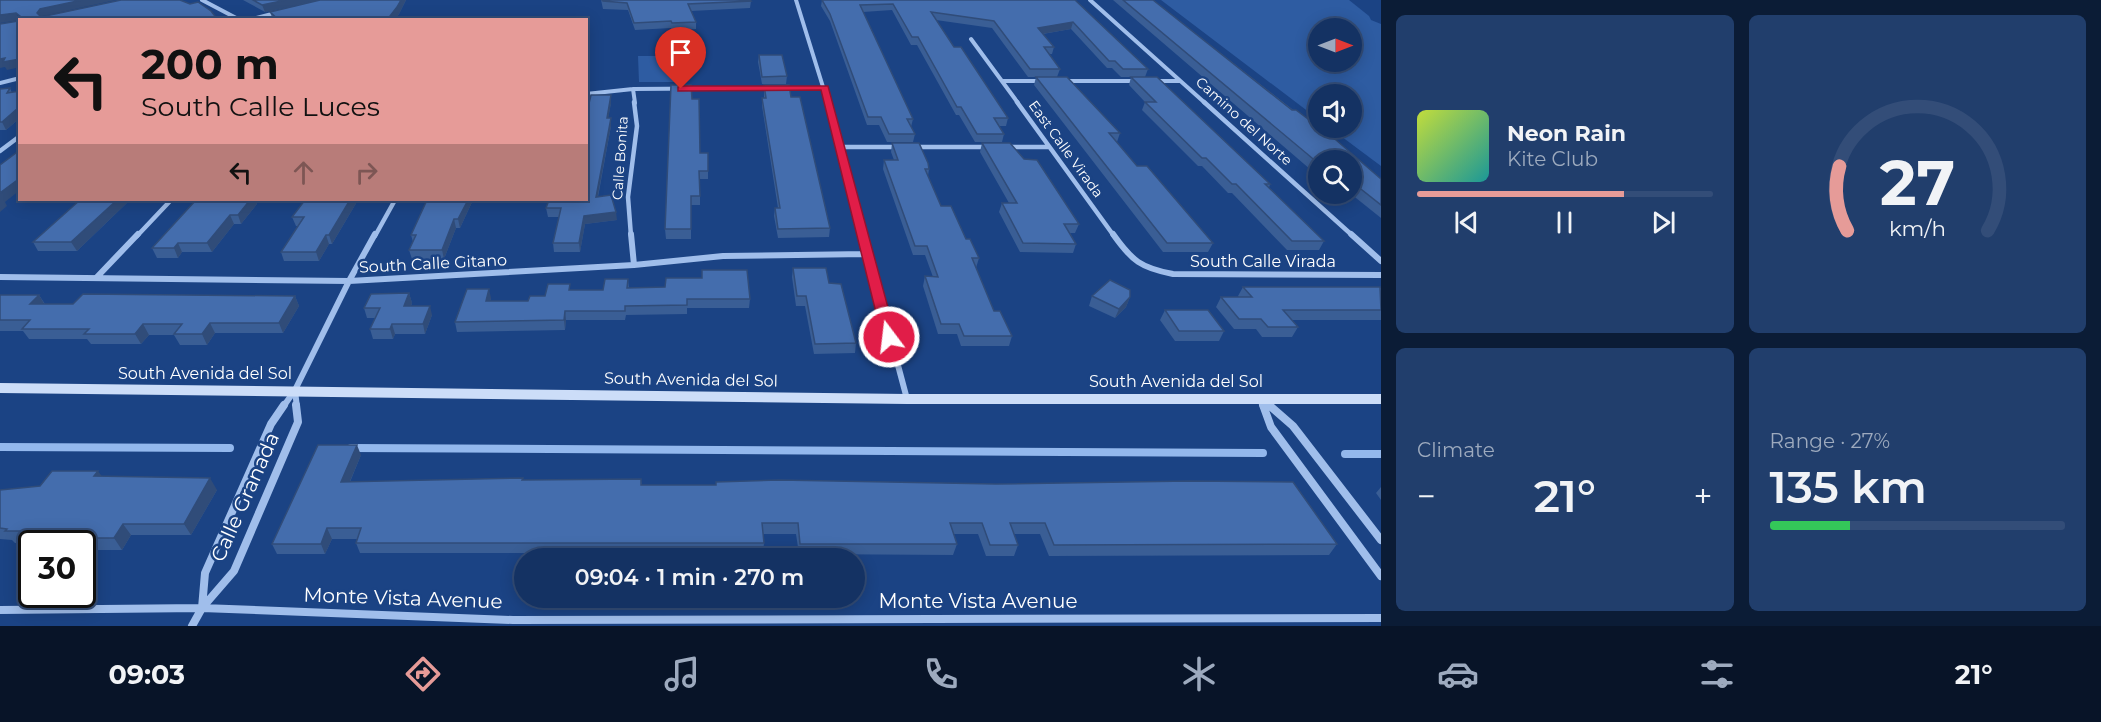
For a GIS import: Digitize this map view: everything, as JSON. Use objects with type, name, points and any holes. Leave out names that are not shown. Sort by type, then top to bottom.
[{"type":"street","points":[[202,0],[236,18]]},
{"type":"street","points":[[796,0],[825,88],[866,254],[907,399]]},
{"type":"street","name":"Camino del Norte","points":[[1089,0],[1381,261]]},
{"type":"street","points":[[256,18],[280,12]]},
{"type":"street","name":"East Calle Virada","points":[[971,39],[1127,254],[1146,269]]},
{"type":"street","points":[[0,83],[18,78]]},
{"type":"street","points":[[1002,81],[1181,81]]},
{"type":"street","points":[[588,94],[633,89],[825,88]]},
{"type":"street","name":"Calle Bonita","points":[[633,89],[637,126],[628,198],[634,265]]},
{"type":"street","points":[[0,151],[18,138]]},
{"type":"street","points":[[841,147],[992,147]]},
{"type":"street","points":[[1003,147],[1049,147]]},
{"type":"street","points":[[97,277],[170,201]]},
{"type":"street","name":"Calle Granada","points":[[202,608],[205,573],[271,424],[295,390],[349,281],[394,201]]},
{"type":"street","name":"South Calle Gitano","points":[[0,277],[349,281],[634,265],[723,256],[866,254]]},
{"type":"street","name":"South Calle Virada","points":[[1146,269],[1173,274],[1381,275]]},
{"type":"street","name":"South Avenida del Sol","points":[[0,388],[907,399],[1381,399]]},
{"type":"street","name":"Calle Granada","points":[[192,626],[202,608],[234,571],[298,422],[295,390]]},
{"type":"street","points":[[1260,398],[1293,426],[1381,540]]},
{"type":"street","points":[[1260,398],[1270,427],[1381,576]]},
{"type":"street","name":"Monte Vista Avenue","points":[[0,610],[202,608],[512,623],[1381,618]]},
{"type":"shaded area","points":[[1161,0],[1349,0],[1371,20],[1381,24],[1381,166],[1343,138],[1362,138],[1362,84],[1308,84],[1308,111]]},
{"type":"shaded area","points":[[638,56],[677,56],[679,82],[639,82]]},
{"type":"building","points":[[0,0],[82,0],[40,9],[37,13],[41,17],[121,0],[180,0],[190,4],[198,2],[216,18],[20,18],[16,13],[0,15]]},
{"type":"building","points":[[253,0],[286,0],[262,5]]},
{"type":"building","points":[[320,0],[401,0],[389,18],[277,18],[270,12]]},
{"type":"building","points":[[602,0],[751,1],[688,4],[696,22],[634,23],[627,3]]},
{"type":"building","points":[[822,0],[1075,0],[1148,69],[1123,69],[1115,61],[1109,61],[1073,22],[1038,28],[1054,47],[1044,47],[1060,69],[1030,69],[994,21],[931,12],[954,47],[961,47],[1008,118],[994,118],[1004,134],[977,134],[961,107],[957,107],[918,37],[912,37],[893,4],[860,5],[913,119],[907,119],[915,134],[889,134],[881,117],[868,117],[830,14]]},
{"type":"building","points":[[1123,0],[1153,0],[1292,110],[1296,110],[1308,119],[1308,138],[1333,138],[1348,150],[1308,150],[1308,155]]},
{"type":"building","points":[[18,21],[18,59],[3,62],[5,58],[0,59],[0,24]]},
{"type":"building","points":[[759,55],[782,55],[787,76],[762,77]]},
{"type":"building","points":[[1036,77],[1067,77],[1120,133],[1109,133],[1137,166],[1147,166],[1213,243],[1167,243]]},
{"type":"building","points":[[1131,77],[1157,77],[1270,184],[1265,184],[1324,241],[1292,241],[1236,184],[1232,184],[1206,158],[1202,158],[1145,102],[1156,102]]},
{"type":"building","points":[[671,85],[691,85],[692,99],[699,99],[700,153],[708,153],[708,171],[699,171],[700,196],[691,196],[691,229],[665,229]]},
{"type":"building","points":[[764,85],[789,85],[791,97],[800,97],[830,228],[778,229],[775,208],[780,208],[762,98],[766,98]]},
{"type":"building","points":[[10,88],[7,93],[18,91],[18,108],[2,122],[0,122],[0,89]]},
{"type":"building","points":[[591,95],[611,95],[607,118],[611,118],[596,197],[611,195],[616,212],[584,216],[579,243],[553,243],[561,208],[546,208],[549,201],[588,201],[588,108]]},
{"type":"building","points":[[892,143],[919,143],[928,163],[929,169],[925,169],[941,206],[951,206],[966,239],[970,239],[979,258],[972,258],[994,311],[1000,311],[1012,336],[964,336],[959,324],[941,324],[925,276],[938,277],[927,246],[915,246],[884,160],[898,160]]},
{"type":"building","points":[[982,143],[1010,143],[1024,159],[1037,160],[1079,224],[1064,224],[1076,244],[1023,243],[1002,203],[1017,203]]},
{"type":"building","points":[[18,152],[18,180],[0,193],[0,165]]},
{"type":"building","points":[[1362,163],[1381,179],[1381,205],[1362,190]]},
{"type":"building","points":[[79,201],[116,201],[71,242],[33,242]]},
{"type":"building","points":[[195,201],[249,201],[238,215],[230,215],[207,243],[178,243],[174,248],[152,248]]},
{"type":"building","points":[[304,201],[349,201],[316,252],[281,252],[304,217],[292,217]]},
{"type":"building","points":[[427,201],[467,201],[458,219],[454,219],[442,250],[409,250],[416,235],[411,235]]},
{"type":"building","points":[[793,268],[826,268],[829,283],[841,284],[856,343],[815,344],[806,296],[797,296]]},
{"type":"building","points":[[702,270],[747,270],[750,299],[687,299],[687,305],[625,306],[625,311],[565,311],[564,320],[455,322],[467,289],[489,289],[486,301],[528,301],[530,296],[545,296],[548,284],[570,284],[569,290],[603,290],[605,279],[628,279],[627,288],[665,287],[666,278],[702,278]]},
{"type":"building","points":[[1110,280],[1130,290],[1130,297],[1119,309],[1092,296]]},
{"type":"building","points":[[1243,287],[1380,287],[1381,310],[1283,310],[1298,327],[1268,327],[1261,319],[1239,319],[1221,297],[1252,297]]},
{"type":"building","points":[[409,293],[404,306],[430,306],[423,324],[392,324],[390,329],[370,329],[380,308],[364,308],[371,294]]},
{"type":"building","points":[[83,294],[295,296],[279,323],[210,323],[202,334],[174,334],[182,324],[143,324],[135,334],[84,334],[89,329],[22,329],[30,320],[0,320],[0,295],[39,295],[30,304],[73,304]]},
{"type":"building","points":[[1165,310],[1208,310],[1224,331],[1179,331]]},
{"type":"building","points":[[318,445],[357,445],[341,482],[523,478],[522,480],[641,479],[641,485],[716,485],[716,482],[779,480],[996,484],[1293,482],[1337,544],[1054,545],[1045,523],[1010,523],[1018,545],[990,545],[982,523],[950,523],[957,544],[800,544],[798,523],[762,523],[764,543],[356,543],[361,528],[327,528],[321,544],[272,544]]},
{"type":"building","points":[[52,471],[98,471],[94,476],[210,478],[184,524],[123,524],[114,538],[96,538],[96,530],[5,531],[7,529],[0,528],[0,490],[40,486]]},
{"type":"waterway","points":[[0,447],[230,448]]},
{"type":"waterway","points":[[351,448],[1263,453]]},
{"type":"waterway","points":[[1345,454],[1381,454]]},
{"type":"route","points":[[681,89],[825,88],[889,337]]}]
